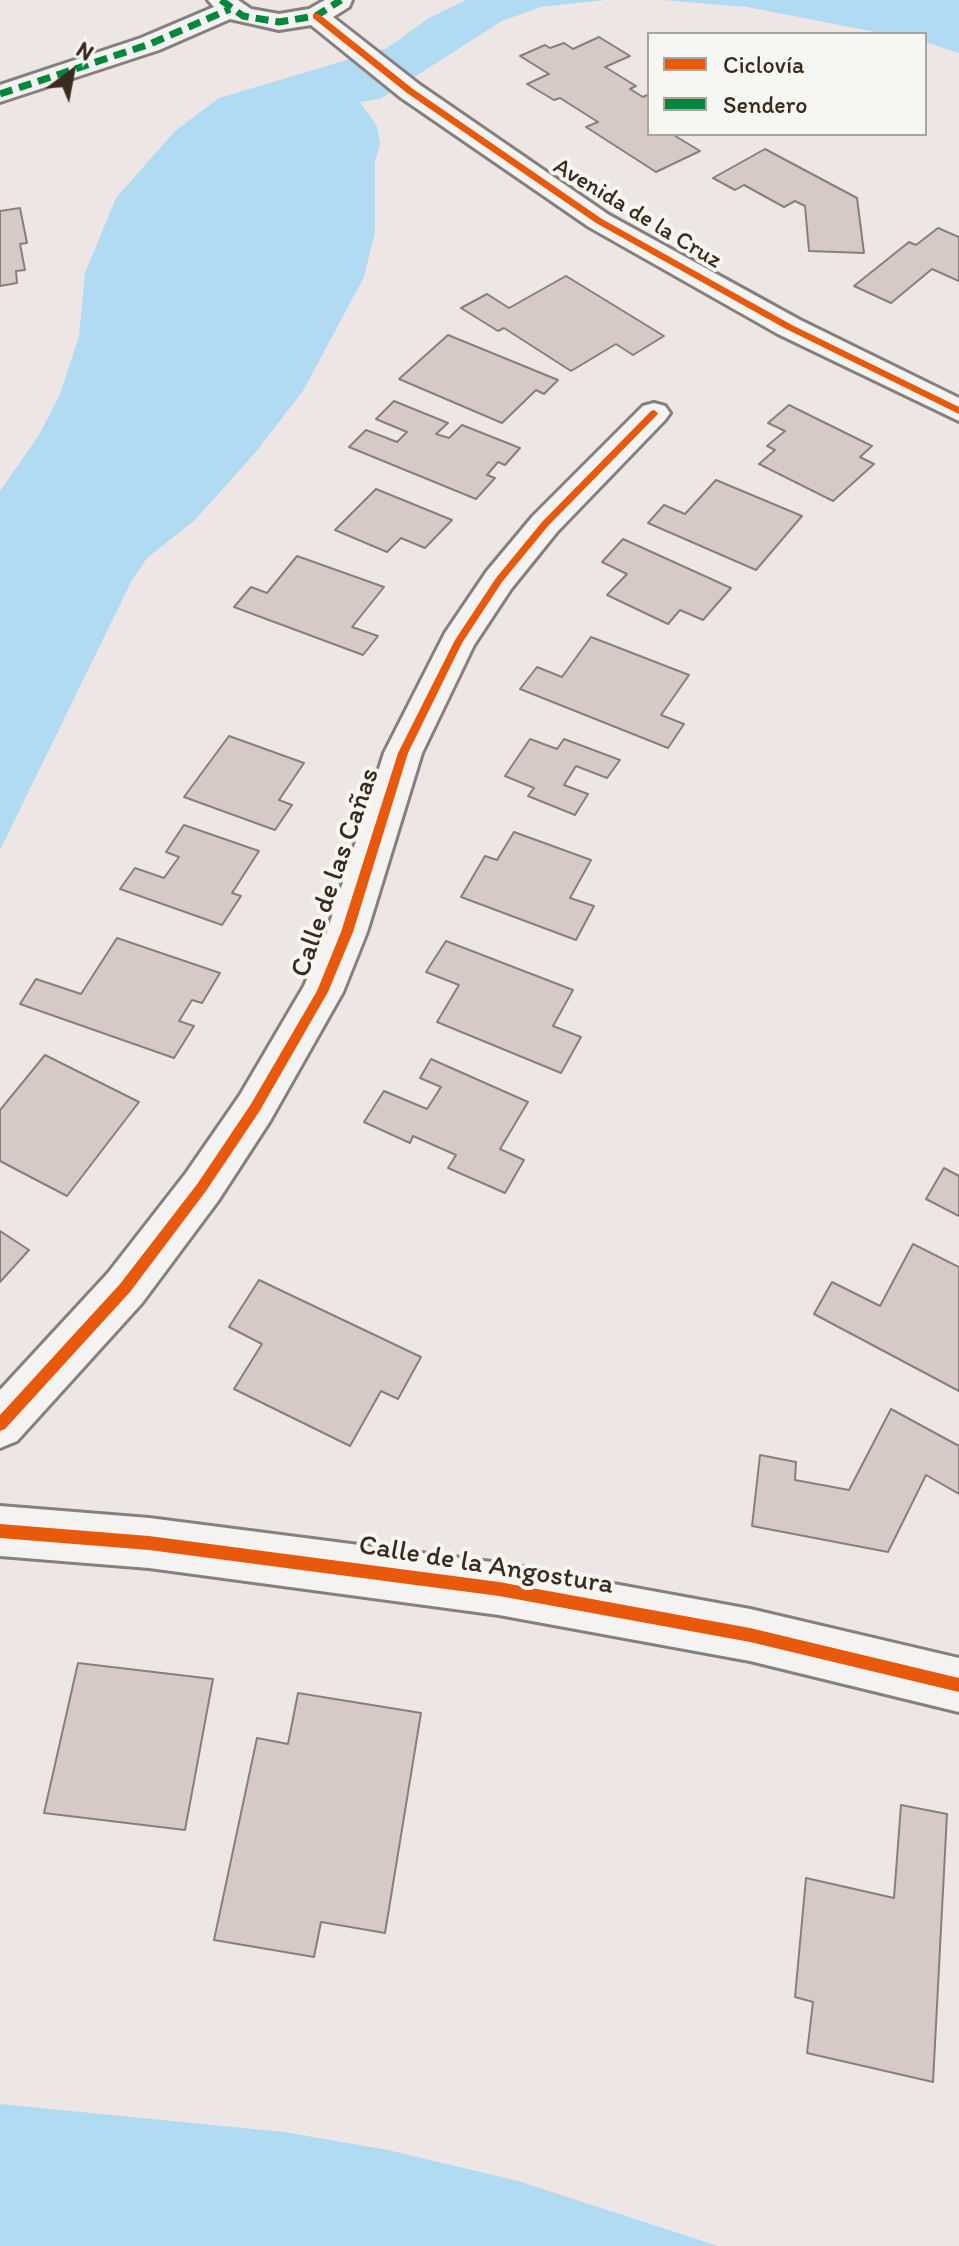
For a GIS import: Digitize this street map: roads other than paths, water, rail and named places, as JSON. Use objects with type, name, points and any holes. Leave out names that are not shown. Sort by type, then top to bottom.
[{"type":"street","points":[[0,94],[150,44],[225,5],[251,18],[279,22],[316,16],[341,0]]},
{"type":"street","name":"Avenida de la Cruz","points":[[316,16],[410,91],[526,173],[687,272],[959,411]]},
{"type":"street","name":"Calle de las Cañas","points":[[0,1425],[125,1288],[202,1187],[255,1108],[322,992],[347,932],[403,753],[458,642],[499,580],[545,524],[654,413]]},
{"type":"street","name":"Calle de la Angostura","points":[[0,1531],[149,1543],[499,1589],[750,1635],[959,1685]]},
{"type":"water","points":[[466,0],[604,0],[541,7],[502,21],[380,99],[360,102],[377,126],[380,145],[375,162],[375,232],[364,277],[303,391],[255,453],[195,520],[147,558],[132,580],[0,850],[0,491],[39,435],[60,394],[79,336],[85,273],[116,198],[175,131],[219,98],[387,48],[429,18]]},
{"type":"water","points":[[662,0],[959,0],[959,53],[927,43],[927,32],[876,32],[747,7]]},
{"type":"water","points":[[0,2104],[284,2132],[388,2150],[518,2181],[718,2246],[0,2246]]}]
